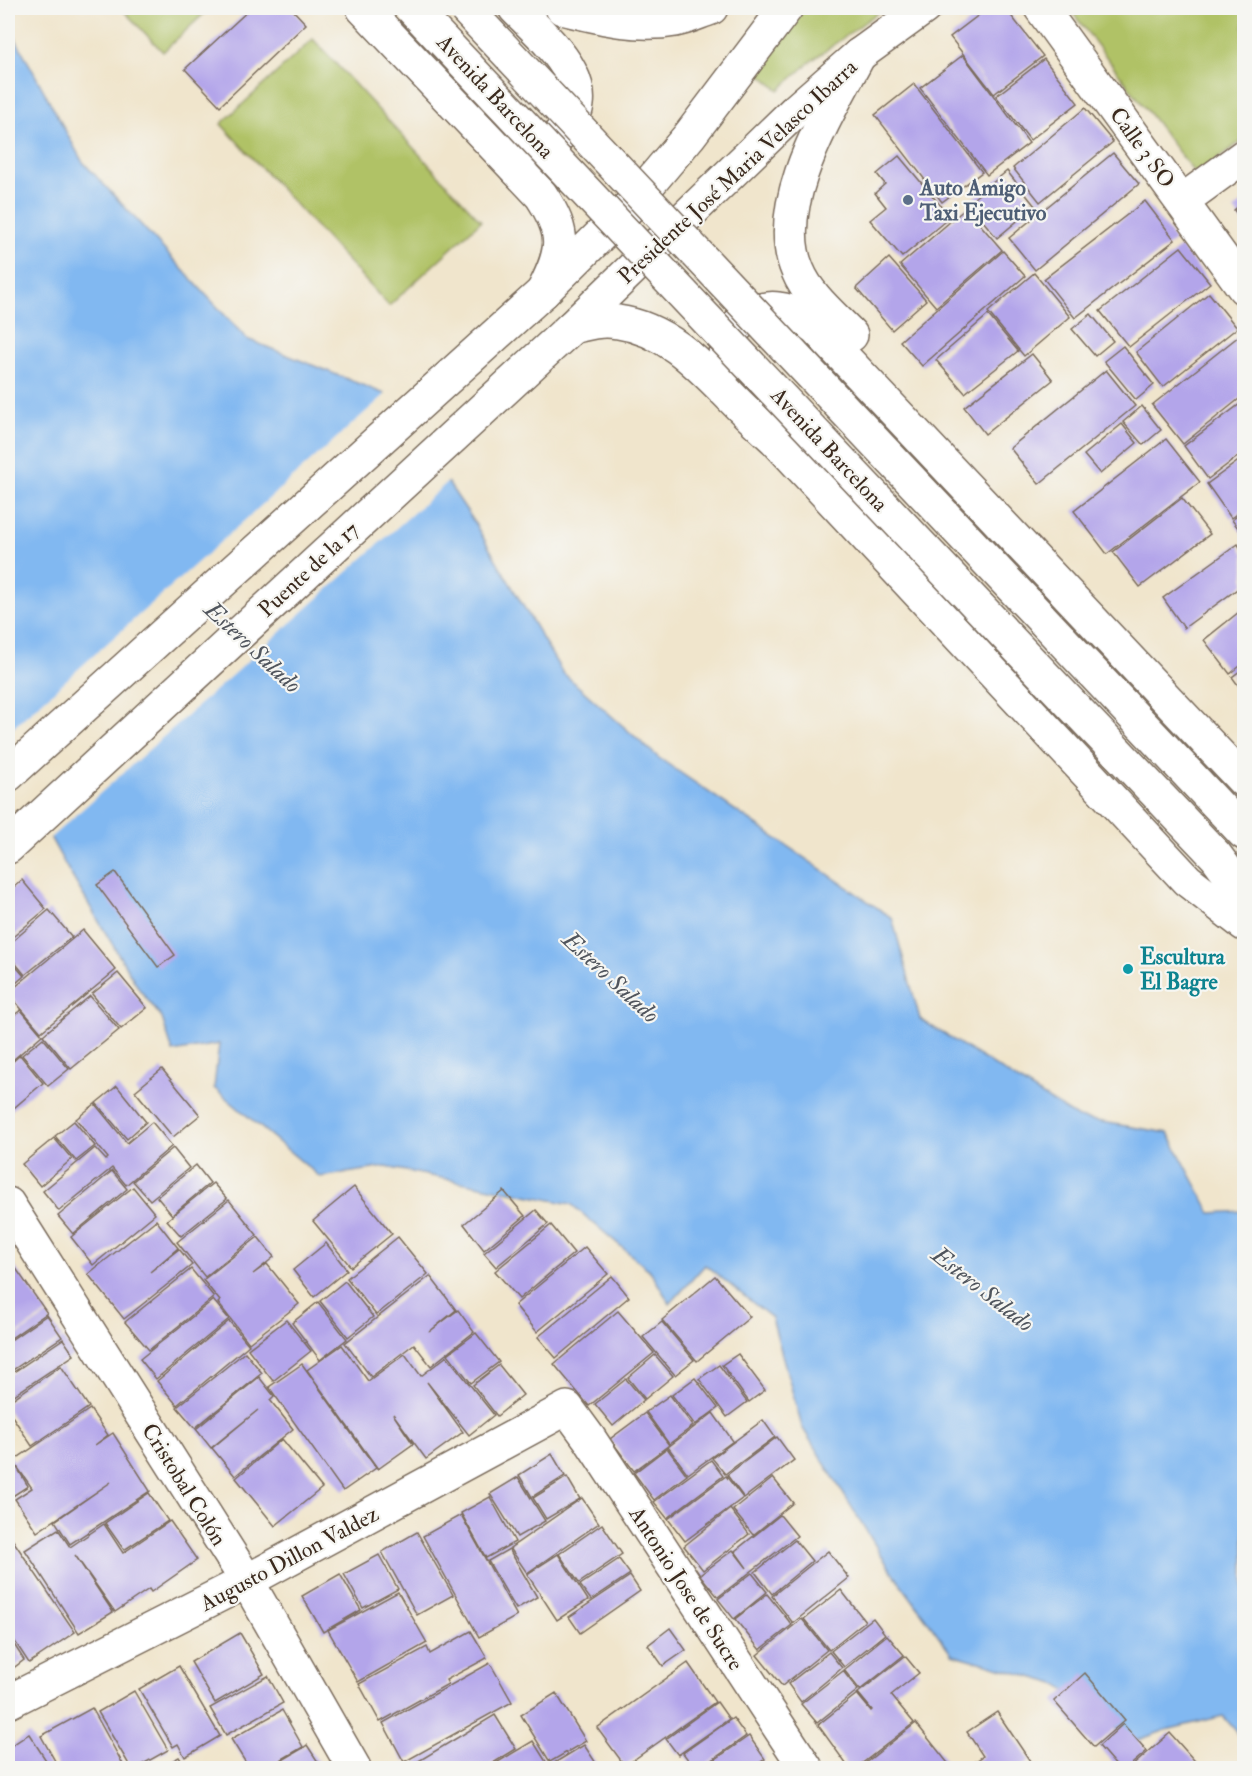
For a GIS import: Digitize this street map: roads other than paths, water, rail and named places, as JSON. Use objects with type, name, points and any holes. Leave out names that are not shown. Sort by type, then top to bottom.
[{"type":"main road","points":[[8,776],[535,299],[553,272],[559,254],[560,237],[555,217],[541,195],[363,8]]},
{"type":"main road","name":"Avenida Barcelona","points":[[412,8],[1216,856],[1245,894]]},
{"type":"main road","name":"Avenida Barcelona","points":[[465,8],[1245,833]]},
{"type":"main road","points":[[479,130],[515,150],[532,151],[551,142],[564,130],[576,111],[578,96],[572,75],[558,53],[515,8]]},
{"type":"main road","points":[[562,8],[600,18],[642,23],[676,20],[711,8]]},
{"type":"main road","name":"Presidente José Maria Velasco Ibarra","points":[[535,299],[631,205],[690,135],[786,8]]},
{"type":"main road","name":"Presidente José Maria Velasco Ibarra","points":[[564,334],[795,111],[859,56],[924,8]]},
{"type":"main road","name":"Calle 3 SO","points":[[1041,8],[1245,288]]},
{"type":"main road","points":[[859,56],[812,144],[790,215],[793,254],[798,271],[808,290],[902,391],[964,484]]},
{"type":"main road","points":[[1182,201],[1245,156]]},
{"type":"main road","points":[[737,404],[729,384],[725,363],[727,340],[740,322],[758,311],[778,308],[798,314],[816,328],[1245,781]]},
{"type":"main road","points":[[564,334],[592,322],[615,321],[649,330],[680,349],[705,369],[774,439],[1187,880],[1245,924]]},
{"type":"main road","name":"Puente de la 17","points":[[8,847],[564,334]]},
{"type":"main road","name":"Cristobal Colón","points":[[8,1204],[247,1581],[354,1768]]},
{"type":"main road","name":"Augusto Dillon Valdez","points":[[8,1702],[247,1581],[567,1408]]},
{"type":"main road","name":"Antonio Jose de Sucre","points":[[567,1408],[806,1768]]},
{"type":"water","name":"Estero Salado","points":[[8,25],[82,161],[247,339],[390,396],[471,517],[562,672],[659,758],[892,918],[920,1019],[1078,1118],[1168,1133],[1211,1213],[1244,1211],[1244,1740],[1223,1716],[1166,1730],[1133,1742],[1059,1685],[952,1654],[890,1569],[802,1427],[772,1318],[705,1265],[670,1304],[651,1272],[571,1204],[386,1167],[320,1177],[214,1088],[219,1044],[173,1052],[162,1018],[139,989],[67,868],[8,760]]},
{"type":"place","name":"Auto Amigo Taxi Ejecutivo","points":[[908,200]]},
{"type":"place","name":"Escultura El Bagre","points":[[1128,969]]}]
